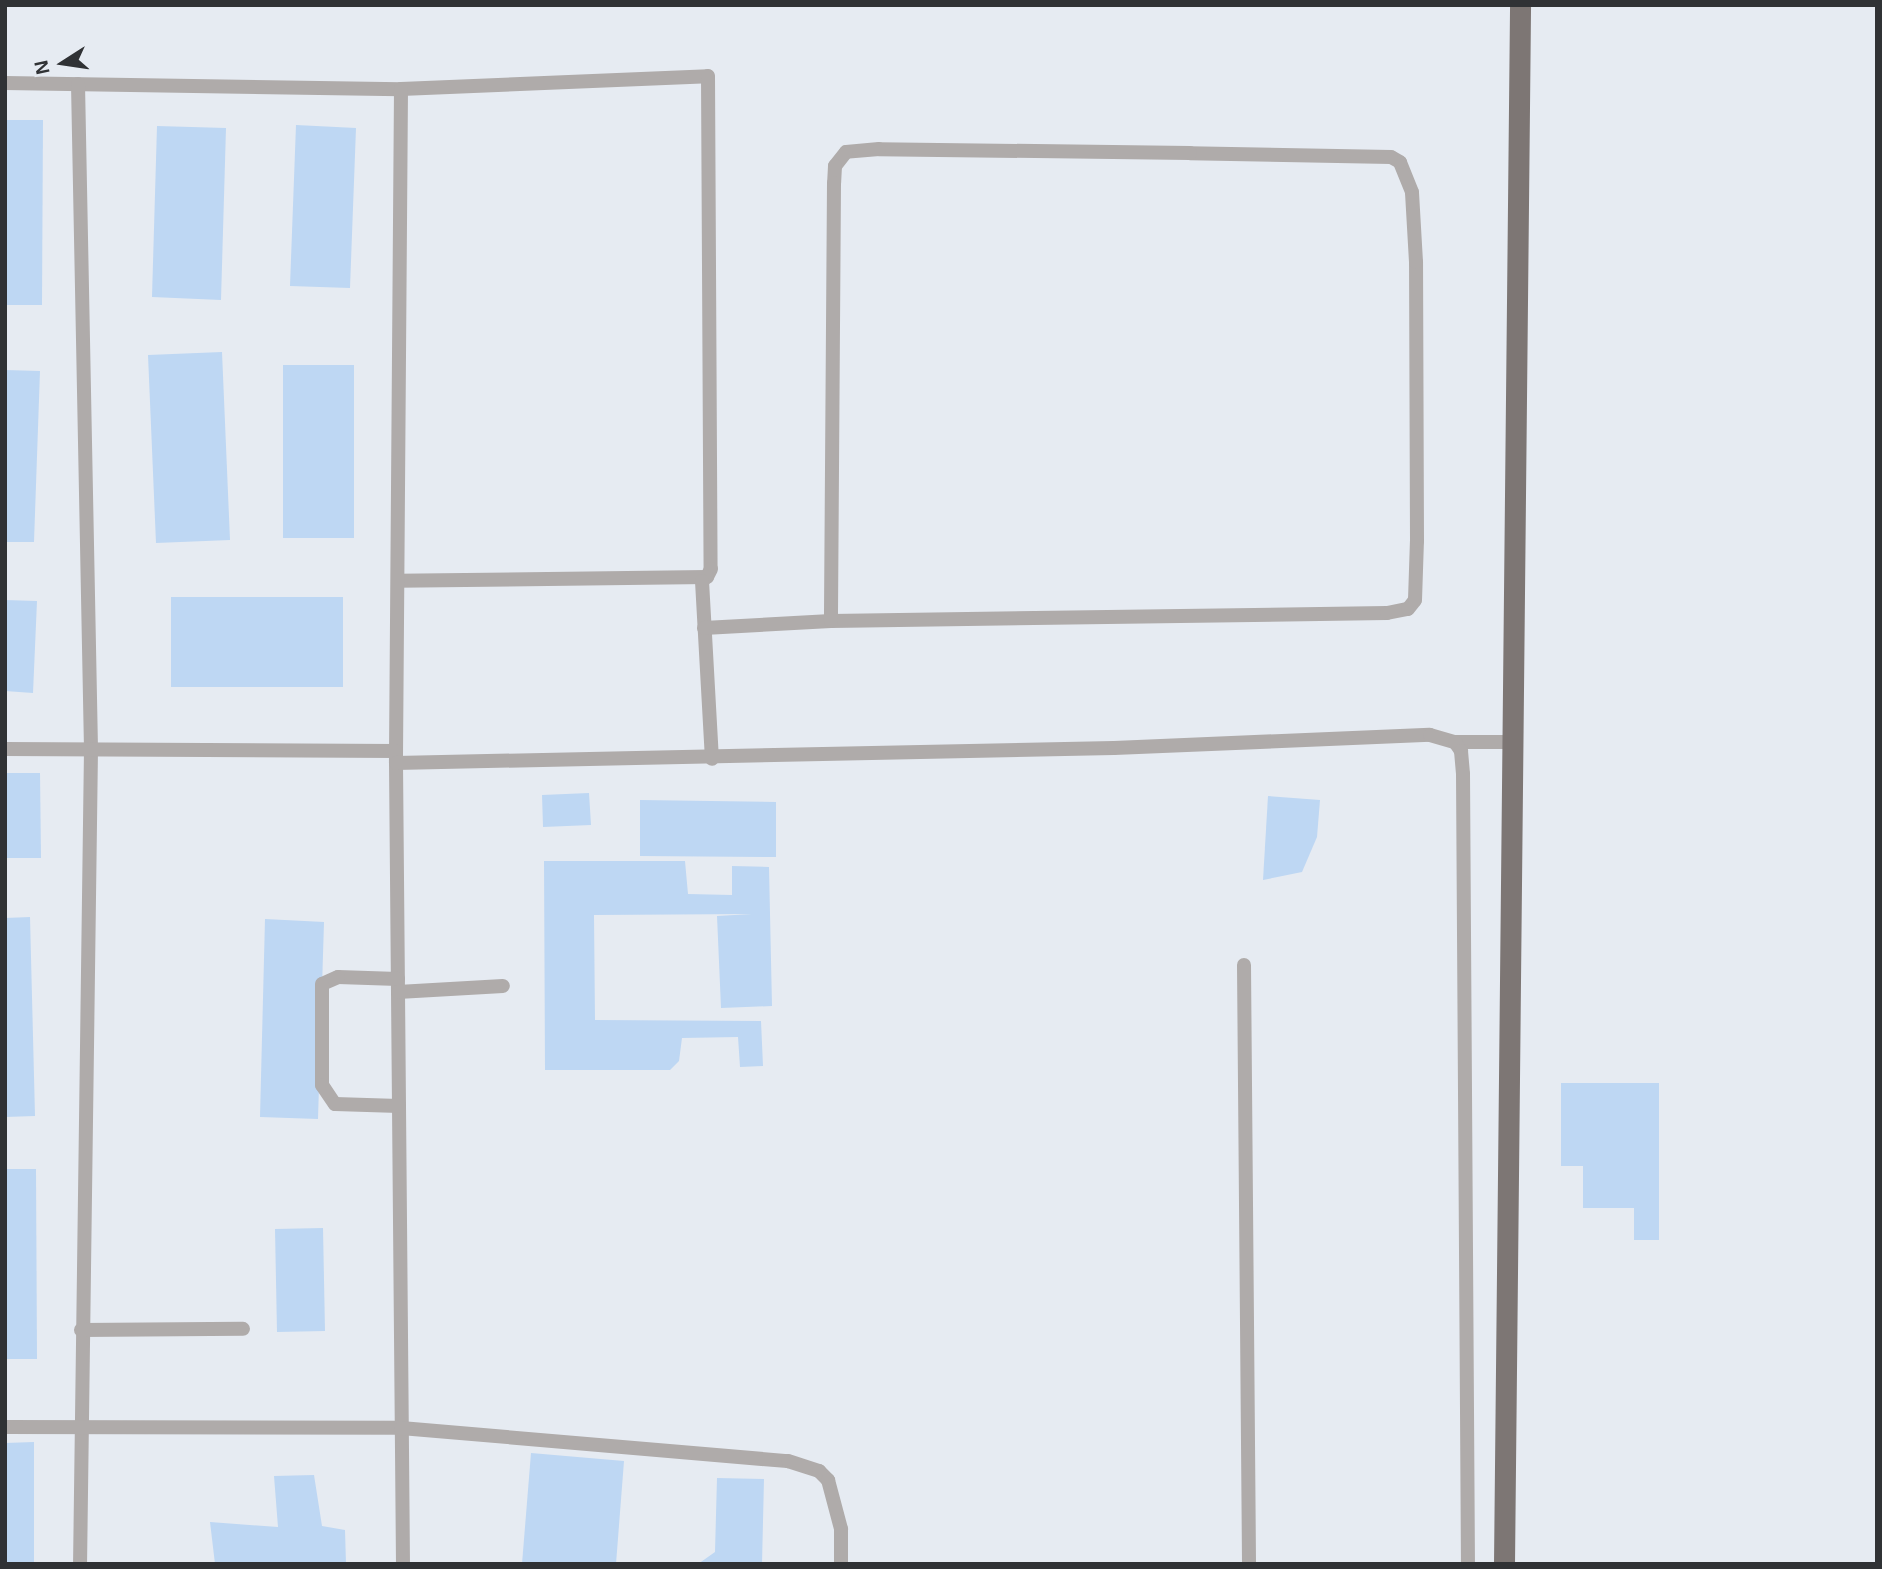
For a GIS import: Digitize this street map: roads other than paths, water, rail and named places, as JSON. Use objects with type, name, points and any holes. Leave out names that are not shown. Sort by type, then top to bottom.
[{"type":"main road","points":[[1504,1564],[1520,5]]},
{"type":"lane","points":[[5,83],[401,89],[708,76],[711,569],[702,581],[712,759]]},
{"type":"lane","points":[[78,84],[92,749],[81,1330],[80,1564]]},
{"type":"lane","points":[[401,89],[396,757],[403,1564]]},
{"type":"lane","points":[[704,628],[831,621],[1387,613],[1413,605],[1415,223],[1408,173],[1400,162],[1391,157],[1190,153],[879,149],[846,152],[835,166],[834,183],[831,621]]},
{"type":"lane","points":[[398,581],[702,581]]},
{"type":"lane","points":[[5,749],[396,757],[712,759],[1430,735],[1455,741],[1514,742]]},
{"type":"lane","points":[[1455,741],[1461,751],[1463,774],[1468,1564]]},
{"type":"lane","points":[[1244,965],[1249,1564]]},
{"type":"lane","points":[[399,1106],[329,1101],[322,1084],[322,984],[326,980],[398,986],[502,986]]},
{"type":"lane","points":[[81,1330],[243,1329]]},
{"type":"lane","points":[[5,1427],[401,1428],[809,1466],[828,1480],[834,1496],[841,1564]]}]
